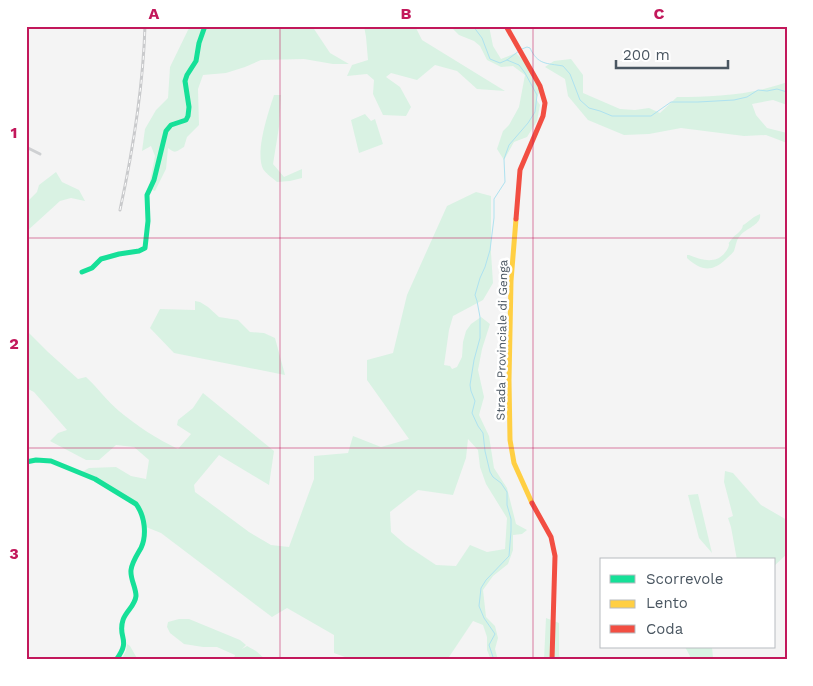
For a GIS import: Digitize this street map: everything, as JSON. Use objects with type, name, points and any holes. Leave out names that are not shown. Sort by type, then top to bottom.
[{"type":"main road","points":[[82,272],[92,268],[101,259],[145,248],[148,222],[147,195],[154,180],[166,131],[171,125],[186,120],[190,113],[185,85],[186,78],[196,59],[205,26]]},
{"type":"main road","name":"Strada Provinciale di Genga","points":[[506,26],[540,86],[545,103],[543,116],[520,170],[511,281],[509,380],[510,440],[514,463],[530,500],[551,537],[556,556],[552,660]]},
{"type":"main road","points":[[26,462],[36,460],[51,461],[95,479],[140,508],[144,534],[131,571],[136,598],[122,621],[124,649],[116,660]]},
{"type":"street","points":[[26,146],[40,154]]},
{"type":"green space","points":[[191,26],[312,26],[330,53],[349,64],[333,64],[304,59],[261,60],[226,73],[203,75],[198,89],[199,125],[187,137],[184,147],[176,152],[168,148],[166,169],[155,191],[150,189],[150,181],[155,156],[151,146],[142,151],[145,129],[156,110],[168,98],[170,67]]},
{"type":"green space","points":[[364,26],[415,26],[422,40],[505,91],[477,89],[457,71],[435,65],[417,80],[391,73],[386,77],[400,87],[411,107],[406,116],[383,115],[373,94],[374,80],[367,74],[347,76],[352,65],[368,60]]},
{"type":"green space","points":[[450,26],[489,26],[493,46],[501,59],[516,53],[525,62],[540,88],[536,99],[540,105],[537,121],[527,137],[514,142],[504,160],[497,149],[503,131],[509,125],[519,107],[525,75],[513,66],[501,67],[487,60],[480,46],[474,41],[459,35]]},
{"type":"green space","points":[[571,59],[583,75],[583,93],[620,109],[635,110],[649,108],[660,113],[677,97],[732,94],[760,90],[787,82],[787,105],[773,100],[752,104],[756,115],[767,128],[787,133],[787,143],[766,135],[744,136],[681,128],[649,134],[624,135],[588,120],[568,96],[565,79],[545,67],[554,61]]},
{"type":"green space","points":[[274,95],[281,95],[279,127],[273,164],[284,177],[302,169],[302,178],[277,182],[263,169],[260,153],[261,143]]},
{"type":"green space","points":[[365,114],[371,121],[375,119],[383,144],[359,153],[351,120]]},
{"type":"green space","points":[[56,172],[62,182],[79,190],[85,201],[71,198],[60,201],[26,232],[26,203],[37,192],[39,185]]},
{"type":"green space","points":[[476,192],[491,196],[493,283],[483,300],[453,316],[444,365],[450,366],[452,369],[457,367],[462,357],[466,331],[471,324],[481,317],[490,324],[478,370],[484,397],[479,415],[489,436],[494,468],[507,488],[516,524],[527,530],[522,534],[513,535],[513,550],[508,564],[493,576],[483,590],[486,617],[495,626],[498,638],[495,649],[498,660],[491,660],[487,650],[487,637],[483,625],[473,621],[447,660],[353,660],[334,653],[334,635],[287,608],[272,617],[161,533],[146,527],[142,511],[137,504],[82,472],[89,468],[116,467],[131,476],[146,479],[149,460],[134,447],[116,445],[99,460],[86,460],[50,441],[58,433],[67,430],[34,392],[26,388],[26,330],[78,379],[86,377],[126,417],[155,437],[178,449],[191,434],[177,425],[178,420],[193,408],[203,393],[274,451],[269,485],[219,455],[194,485],[195,492],[249,532],[271,545],[289,547],[314,479],[314,456],[348,453],[353,436],[381,447],[409,439],[367,380],[367,360],[393,353],[407,295],[447,206]],"holes":[[[468,439],[478,450],[480,467],[486,484],[507,518],[505,549],[487,552],[470,545],[456,566],[436,565],[406,545],[391,532],[390,512],[418,490],[453,495],[466,458]]]},
{"type":"green space","points":[[760,214],[759,221],[740,236],[734,251],[716,267],[702,268],[687,258],[687,255],[706,260],[720,257],[743,225]]},
{"type":"green space","points":[[195,301],[208,307],[219,317],[238,320],[250,332],[264,333],[275,338],[285,375],[174,353],[150,328],[160,309],[195,310]]},
{"type":"green space","points":[[725,471],[733,473],[761,505],[787,520],[787,554],[776,564],[776,558],[737,558],[728,518],[733,516],[724,482]]},
{"type":"green space","points":[[698,494],[712,553],[699,538],[688,495]]},
{"type":"green space","points":[[546,618],[559,623],[559,655],[561,660],[544,660]]},
{"type":"green space","points":[[189,619],[240,640],[246,645],[242,649],[247,646],[266,660],[233,660],[235,655],[217,647],[184,644],[170,633],[167,627],[168,622]]},
{"type":"green space","points":[[127,644],[138,660],[121,660],[126,651]]},
{"type":"green space","points":[[686,648],[712,648],[713,658],[708,660],[688,660],[690,656]]},
{"type":"waterway","points":[[473,26],[482,38],[490,59],[500,63],[519,51]]},
{"type":"waterway","points":[[522,49],[530,48],[539,60],[563,66],[570,74],[580,100],[589,108],[612,116],[651,116],[671,102],[734,100],[747,97],[758,90],[777,89],[787,92]]},
{"type":"waterway","points":[[494,660],[489,645],[495,634],[484,618],[479,606],[481,588],[486,580],[509,556],[511,519],[507,505],[507,492],[490,472],[483,433],[472,413],[475,401],[470,385],[480,338],[480,317],[475,295],[490,250],[494,199],[505,182],[504,159],[509,145],[535,112],[537,95],[519,65],[507,60]]},
{"type":"railway","points":[[120,210],[137,119],[145,26]]},
{"type":"traffic: fast","points":[[82,272],[92,268],[101,259],[145,248],[148,221],[147,195],[154,180],[166,131],[171,125],[186,120],[188,116],[189,107],[185,81],[196,61],[199,43],[205,26]]},
{"type":"traffic: fast","points":[[26,462],[36,460],[51,461],[95,479],[136,504],[139,509],[143,520],[144,537],[131,570],[136,596],[134,603],[123,620],[124,643],[121,653],[116,660]]},
{"type":"traffic: slow","points":[[516,219],[511,281],[510,440],[514,463],[532,503]]},
{"type":"traffic: jam","points":[[506,26],[540,86],[545,103],[543,116],[520,170],[516,219]]},
{"type":"traffic: jam","points":[[532,503],[551,537],[555,556],[552,660]]}]
